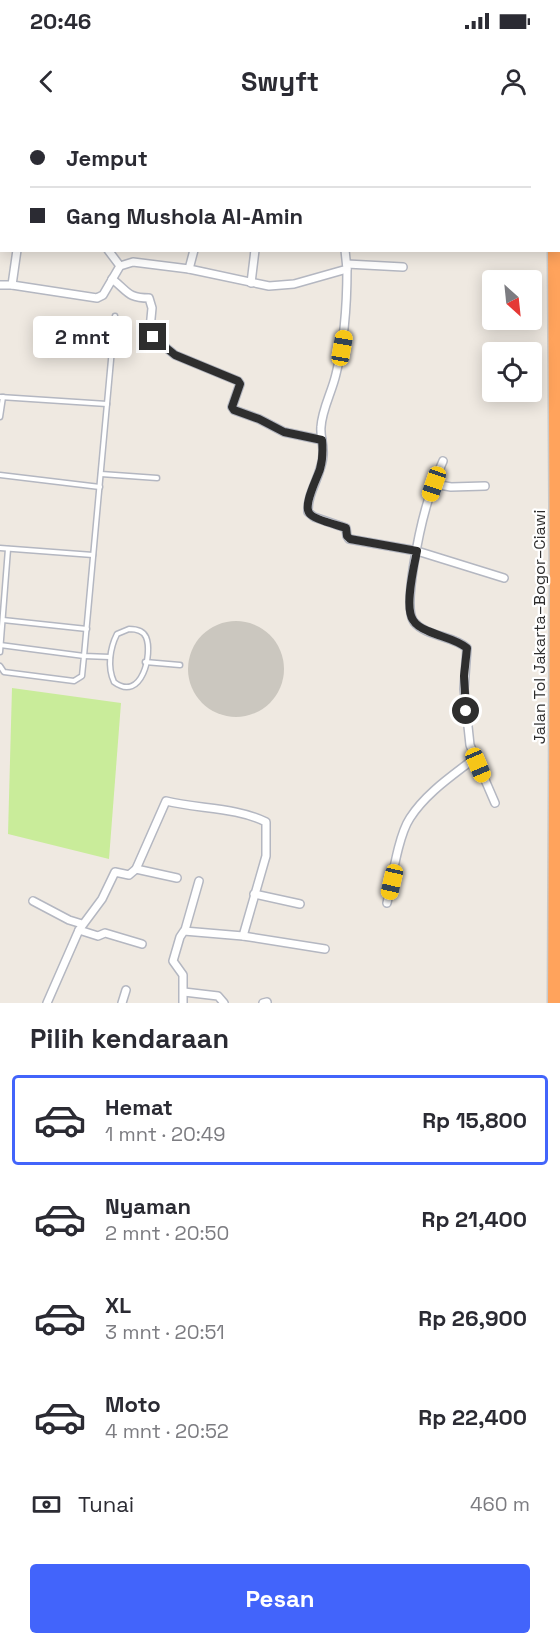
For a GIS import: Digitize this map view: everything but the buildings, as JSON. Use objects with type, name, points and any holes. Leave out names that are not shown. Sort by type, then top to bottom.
[{"type":"highway","name":"Jalan Tol Jakarta–Bogor–Ciawi","points":[[554,252],[556,589],[554,1003]]},
{"type":"street","points":[[12,285],[17,252]]},
{"type":"street","points":[[110,252],[120,266]]},
{"type":"street","points":[[189,269],[193,252]]},
{"type":"street","points":[[251,283],[255,252]]},
{"type":"street","points":[[345,252],[347,302],[344,333],[336,376],[322,421],[323,455],[309,501],[309,514],[346,528],[350,539],[417,551],[504,578]]},
{"type":"street","points":[[0,285],[94,298],[103,295],[120,266],[126,263],[140,262],[189,269],[251,283],[284,286],[347,267],[403,267]]},
{"type":"street","points":[[112,279],[126,293],[135,298],[149,298],[152,308],[150,329],[153,337],[175,355],[238,381],[240,384],[232,407],[234,410],[259,419],[284,432],[322,440]]},
{"type":"street","points":[[443,461],[423,518],[411,591],[412,617],[416,623],[428,631],[467,648],[464,676],[470,745],[495,803]]},
{"type":"street","points":[[434,484],[451,487],[485,486]]},
{"type":"street","points":[[387,903],[401,841],[410,817],[434,790],[475,758]]},
{"type":"street","points":[[48,1003],[81,927],[102,899],[115,872],[129,875],[136,869],[166,801],[188,807],[226,811],[264,821],[267,824],[266,856],[243,936]]},
{"type":"street","points":[[136,869],[177,878]]},
{"type":"street","points":[[183,1003],[183,973],[173,960],[180,937],[185,930],[199,881]]},
{"type":"street","points":[[254,894],[300,904]]},
{"type":"street","points":[[33,901],[98,936],[105,933],[142,944]]},
{"type":"street","points":[[185,930],[243,936],[325,949]]},
{"type":"street","points":[[122,1003],[126,990]]},
{"type":"street","points":[[184,992],[218,996],[224,1003]]},
{"type":"lane","points":[[0,666],[4,672],[74,681],[82,676],[115,316]]},
{"type":"lane","points":[[0,417],[1,397],[107,404]]},
{"type":"lane","points":[[101,474],[157,478]]},
{"type":"lane","points":[[0,476],[99,487]]},
{"type":"lane","points":[[0,548],[93,555]]},
{"type":"lane","points":[[0,652],[8,549]]},
{"type":"lane","points":[[3,620],[87,629]]},
{"type":"lane","points":[[134,629],[141,632],[147,640],[145,662],[140,680],[135,684],[124,687],[114,682],[110,673],[110,657],[117,634],[134,629]]},
{"type":"lane","points":[[0,645],[84,656],[110,657]]},
{"type":"lane","points":[[145,662],[180,665]]},
{"type":"green space","points":[[12,688],[121,703],[109,859],[8,834]]},
{"type":"route","points":[[153,337],[175,355],[238,381],[240,384],[233,399],[234,410],[248,414],[284,432],[322,440],[323,455],[309,501],[308,510],[311,516],[346,528],[350,539],[417,551],[411,591],[412,617],[416,623],[428,631],[467,648],[464,676],[466,711]]}]
